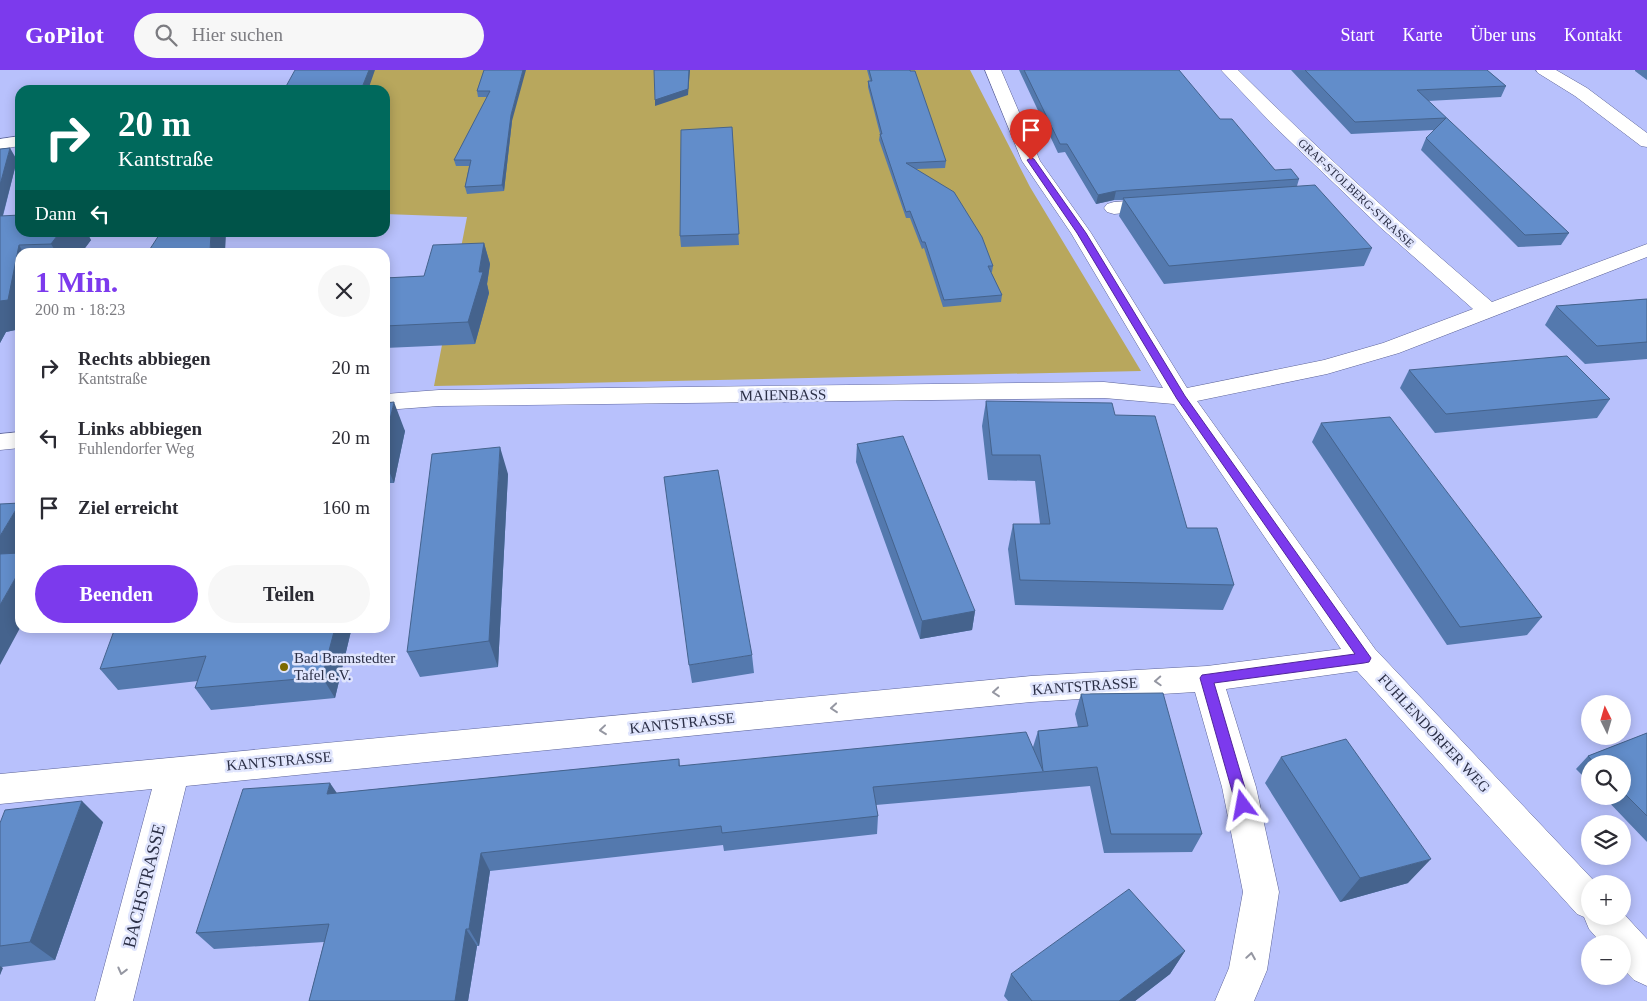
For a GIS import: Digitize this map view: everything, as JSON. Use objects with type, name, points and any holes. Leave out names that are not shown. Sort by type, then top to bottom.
[{"type":"street","name":"FUHLENDORFER WEG","points":[[993,70],[1031,160],[1081,233],[1181,397],[1364,658],[1581,892]]},
{"type":"street","name":"GRAF-STOLBERG-STRASSE","points":[[1229,70],[1387,223],[1488,310]]},
{"type":"street","points":[[1544,70],[1581,92],[1647,142]]},
{"type":"street","points":[[0,144],[15,142]]},
{"type":"street","points":[[1326,194],[1354,192]]},
{"type":"street","points":[[1114,208],[1172,204]]},
{"type":"street","points":[[1181,397],[1327,367],[1391,348],[1647,250]]},
{"type":"street","name":"MAIENBASS","points":[[390,402],[439,398],[1104,390],[1181,397]]},
{"type":"street","points":[[0,442],[15,440]]},
{"type":"street","name":"KANTSTRASSE","points":[[0,789],[1021,690],[1207,678],[1364,658]]},
{"type":"street","points":[[1207,678],[1239,787],[1261,892],[1248,970],[1234,1001]]},
{"type":"street","name":"BACHSTRASSE","points":[[114,1001],[173,771]]},
{"type":"street","points":[[1610,925],[1647,967]]},
{"type":"shaded area","points":[[358,70],[970,70],[1030,187],[1141,371],[434,386],[467,217],[390,214],[390,85],[351,85]]},
{"type":"building","points":[[295,70],[369,70],[363,85],[287,85]]},
{"type":"building","points":[[484,70],[523,70],[511,115],[502,185],[465,187],[471,160],[454,160],[490,91],[477,91]]},
{"type":"building","points":[[654,70],[689,70],[688,89],[655,100]]},
{"type":"building","points":[[869,70],[915,71],[946,161],[906,163],[954,192],[982,237],[993,266],[988,266],[1002,295],[944,300],[925,242],[922,242],[910,211],[906,212],[880,134],[882,134],[868,81],[872,81]]},
{"type":"building","points":[[1024,70],[1179,70],[1220,119],[1232,119],[1275,170],[1291,169],[1299,179],[1116,191],[1098,195],[1067,144],[1060,144]]},
{"type":"building","points":[[1305,70],[1487,70],[1506,86],[1417,90],[1569,233],[1525,235],[1426,138],[1446,118],[1355,122]]},
{"type":"building","points":[[732,127],[739,234],[680,236],[681,130]]},
{"type":"building","points":[[10,148],[0,185],[0,149]]},
{"type":"building","points":[[1315,185],[1372,248],[1169,266],[1123,198]]},
{"type":"building","points":[[15,215],[15,237],[56,237],[51,244],[19,245],[18,248],[15,248],[15,265],[8,300],[0,301],[0,216]]},
{"type":"building","points":[[158,237],[211,237],[210,248],[151,248]]},
{"type":"building","points":[[484,243],[479,272],[483,272],[468,322],[390,326],[390,278],[424,276],[433,245]]},
{"type":"building","points":[[1647,299],[1647,342],[1597,346],[1556,306]]},
{"type":"building","points":[[1567,356],[1610,399],[1446,414],[1409,370]]},
{"type":"building","points":[[986,401],[1112,403],[1115,415],[1155,416],[1187,528],[1217,528],[1234,585],[1020,580],[1013,524],[1050,524],[1040,455],[992,455]]},
{"type":"building","points":[[390,402],[394,402],[390,419]]},
{"type":"building","points":[[1390,417],[1542,617],[1460,627],[1321,423]]},
{"type":"building","points":[[903,436],[975,611],[922,621],[857,444]]},
{"type":"building","points":[[500,447],[489,641],[407,652],[432,454]]},
{"type":"building","points":[[718,470],[752,655],[689,665],[664,477]]},
{"type":"building","points":[[15,503],[15,511],[0,536],[0,504]]},
{"type":"building","points":[[15,553],[15,579],[0,605],[0,554]]},
{"type":"building","points":[[113,633],[334,633],[322,677],[195,688],[206,656],[100,669]]},
{"type":"building","points":[[1163,693],[1202,834],[1111,834],[1097,767],[873,787],[878,816],[722,833],[721,826],[481,853],[469,929],[466,929],[455,1001],[309,1001],[329,924],[196,933],[243,789],[330,783],[327,794],[679,759],[679,766],[1026,732],[1043,771],[1038,731],[1088,726],[1081,694]]},
{"type":"building","points":[[1647,733],[1647,816],[1631,800],[1631,755],[1591,755],[1616,745],[1631,745],[1631,739]]},
{"type":"building","points":[[1346,739],[1431,859],[1360,878],[1281,757]]},
{"type":"building","points":[[82,801],[30,942],[0,946],[0,823],[5,810]]},
{"type":"building","points":[[1129,889],[1185,951],[1119,1001],[1032,1001],[1011,974]]},
{"type":"place","name":"Bad Bramstedter Tafel e.V.","points":[[284,667]]},
{"type":"route","points":[[1031,160],[1081,233],[1181,397],[1364,658],[1207,678],[1243,805]]}]
